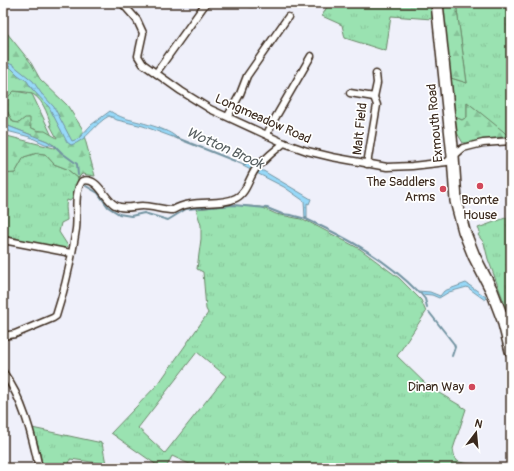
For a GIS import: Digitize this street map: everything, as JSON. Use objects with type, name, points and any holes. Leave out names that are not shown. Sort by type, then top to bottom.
[{"type":"highway","name":"Exmouth Road","points":[[437,3],[453,156],[456,201],[474,256],[492,291],[503,320],[511,351]]},
{"type":"street","name":"Longmeadow Road","points":[[122,3],[137,20],[143,32],[138,56],[140,60],[156,73],[210,109],[284,143],[307,151],[387,167],[447,162],[463,148],[483,143],[511,141]]},
{"type":"street","points":[[156,73],[206,3]]},
{"type":"street","points":[[228,116],[240,94],[247,76],[288,17]]},
{"type":"street","points":[[267,134],[311,56]]},
{"type":"street","name":"Malt Field","points":[[368,164],[377,105],[374,97],[377,83],[376,74]]},
{"type":"street","name":"Malt Field","points":[[350,93],[374,97]]},
{"type":"street","points":[[3,336],[15,334],[56,316],[70,263],[76,230],[79,188],[80,184],[84,180],[98,186],[116,206],[152,206],[173,210],[190,204],[231,200],[243,192],[258,166],[284,143]]},
{"type":"street","points":[[3,240],[71,253]]},
{"type":"street","points":[[3,372],[10,381],[24,413],[39,468]]},
{"type":"green space","points":[[329,3],[432,3],[432,19],[391,16],[386,51],[345,38],[342,25],[322,16]]},
{"type":"green space","points":[[442,3],[456,3],[467,83],[451,78]]},
{"type":"green space","points":[[456,3],[511,3],[511,136],[508,136],[467,102],[467,117],[462,120],[455,117],[451,78],[467,83]]},
{"type":"green space","points":[[3,28],[31,63],[40,79],[67,105],[82,128],[95,176],[82,174],[78,178],[67,169],[54,164],[45,154],[37,153],[24,157],[15,173],[3,174],[3,135],[54,148],[57,147],[47,141],[3,124],[3,107],[13,122],[19,123],[25,118],[30,118],[30,127],[38,131],[45,131],[57,138],[50,125],[51,124],[44,106],[34,95],[28,92],[14,91],[3,102]]},
{"type":"green space","points":[[14,91],[32,94],[52,136],[30,127],[29,118],[24,119],[19,123],[13,122],[7,111],[3,108],[3,102]]},
{"type":"green space","points":[[467,102],[508,136],[472,143],[463,143],[457,133],[455,117],[462,120],[467,117]]},
{"type":"green space","points":[[37,153],[45,154],[54,164],[67,169],[78,178],[74,196],[70,201],[67,200],[67,220],[61,223],[59,232],[68,246],[64,249],[19,241],[17,238],[3,236],[3,174],[15,173],[24,157]]},
{"type":"green space","points":[[233,205],[261,207],[276,214],[307,221],[360,249],[399,278],[421,300],[426,312],[397,356],[429,387],[466,409],[453,449],[455,459],[459,462],[491,468],[198,468],[172,456],[166,468],[161,468],[111,433],[159,383],[208,313],[206,309],[203,272],[197,269],[201,239],[201,225],[196,209]],"holes":[[[197,352],[226,376],[165,453],[138,428]]]},
{"type":"green space","points":[[511,215],[511,321],[488,259],[484,243],[478,235],[480,232],[478,228]]},
{"type":"green space","points":[[32,428],[102,443],[106,464],[70,459],[69,468],[43,468],[38,445]]},
{"type":"water","points":[[3,61],[13,65],[33,81],[41,93],[54,107],[72,141],[78,139],[91,125],[110,111],[124,118],[161,129],[174,135],[178,139],[143,126],[117,120],[109,116],[99,123],[82,140],[71,145],[67,142],[49,107],[32,89],[27,81],[3,63]]},
{"type":"water","points":[[3,124],[47,141],[55,146],[45,144],[30,137],[3,130]]},
{"type":"water","points":[[244,163],[260,169],[311,199],[309,204],[307,203],[307,219],[305,218],[304,201],[284,187],[243,166]]},
{"type":"water","points":[[466,283],[486,297],[485,300],[467,287],[449,292],[439,298],[432,295],[421,294],[418,291],[430,292],[440,296],[444,291]]},
{"type":"waterway","name":"Wotton Brook","points":[[177,138],[245,165]]},
{"type":"waterway","points":[[55,146],[77,164],[78,175]]},
{"type":"waterway","points":[[86,186],[98,193],[108,207],[119,214],[131,216],[144,213],[168,220],[186,209],[233,205],[267,208],[282,214],[306,219]]},
{"type":"waterway","name":"Wotton Brook","points":[[306,217],[306,219],[352,242],[380,259],[419,293],[421,293]]},
{"type":"waterway","points":[[421,294],[425,299],[427,307]]},
{"type":"waterway","points":[[429,312],[454,344],[455,347],[452,356]]},
{"type":"place","name":"Bronte House","points":[[480,186]]},
{"type":"place","name":"The Saddlers Arms","points":[[443,189]]},
{"type":"place","name":"Dinan Way","points":[[472,387]]}]
